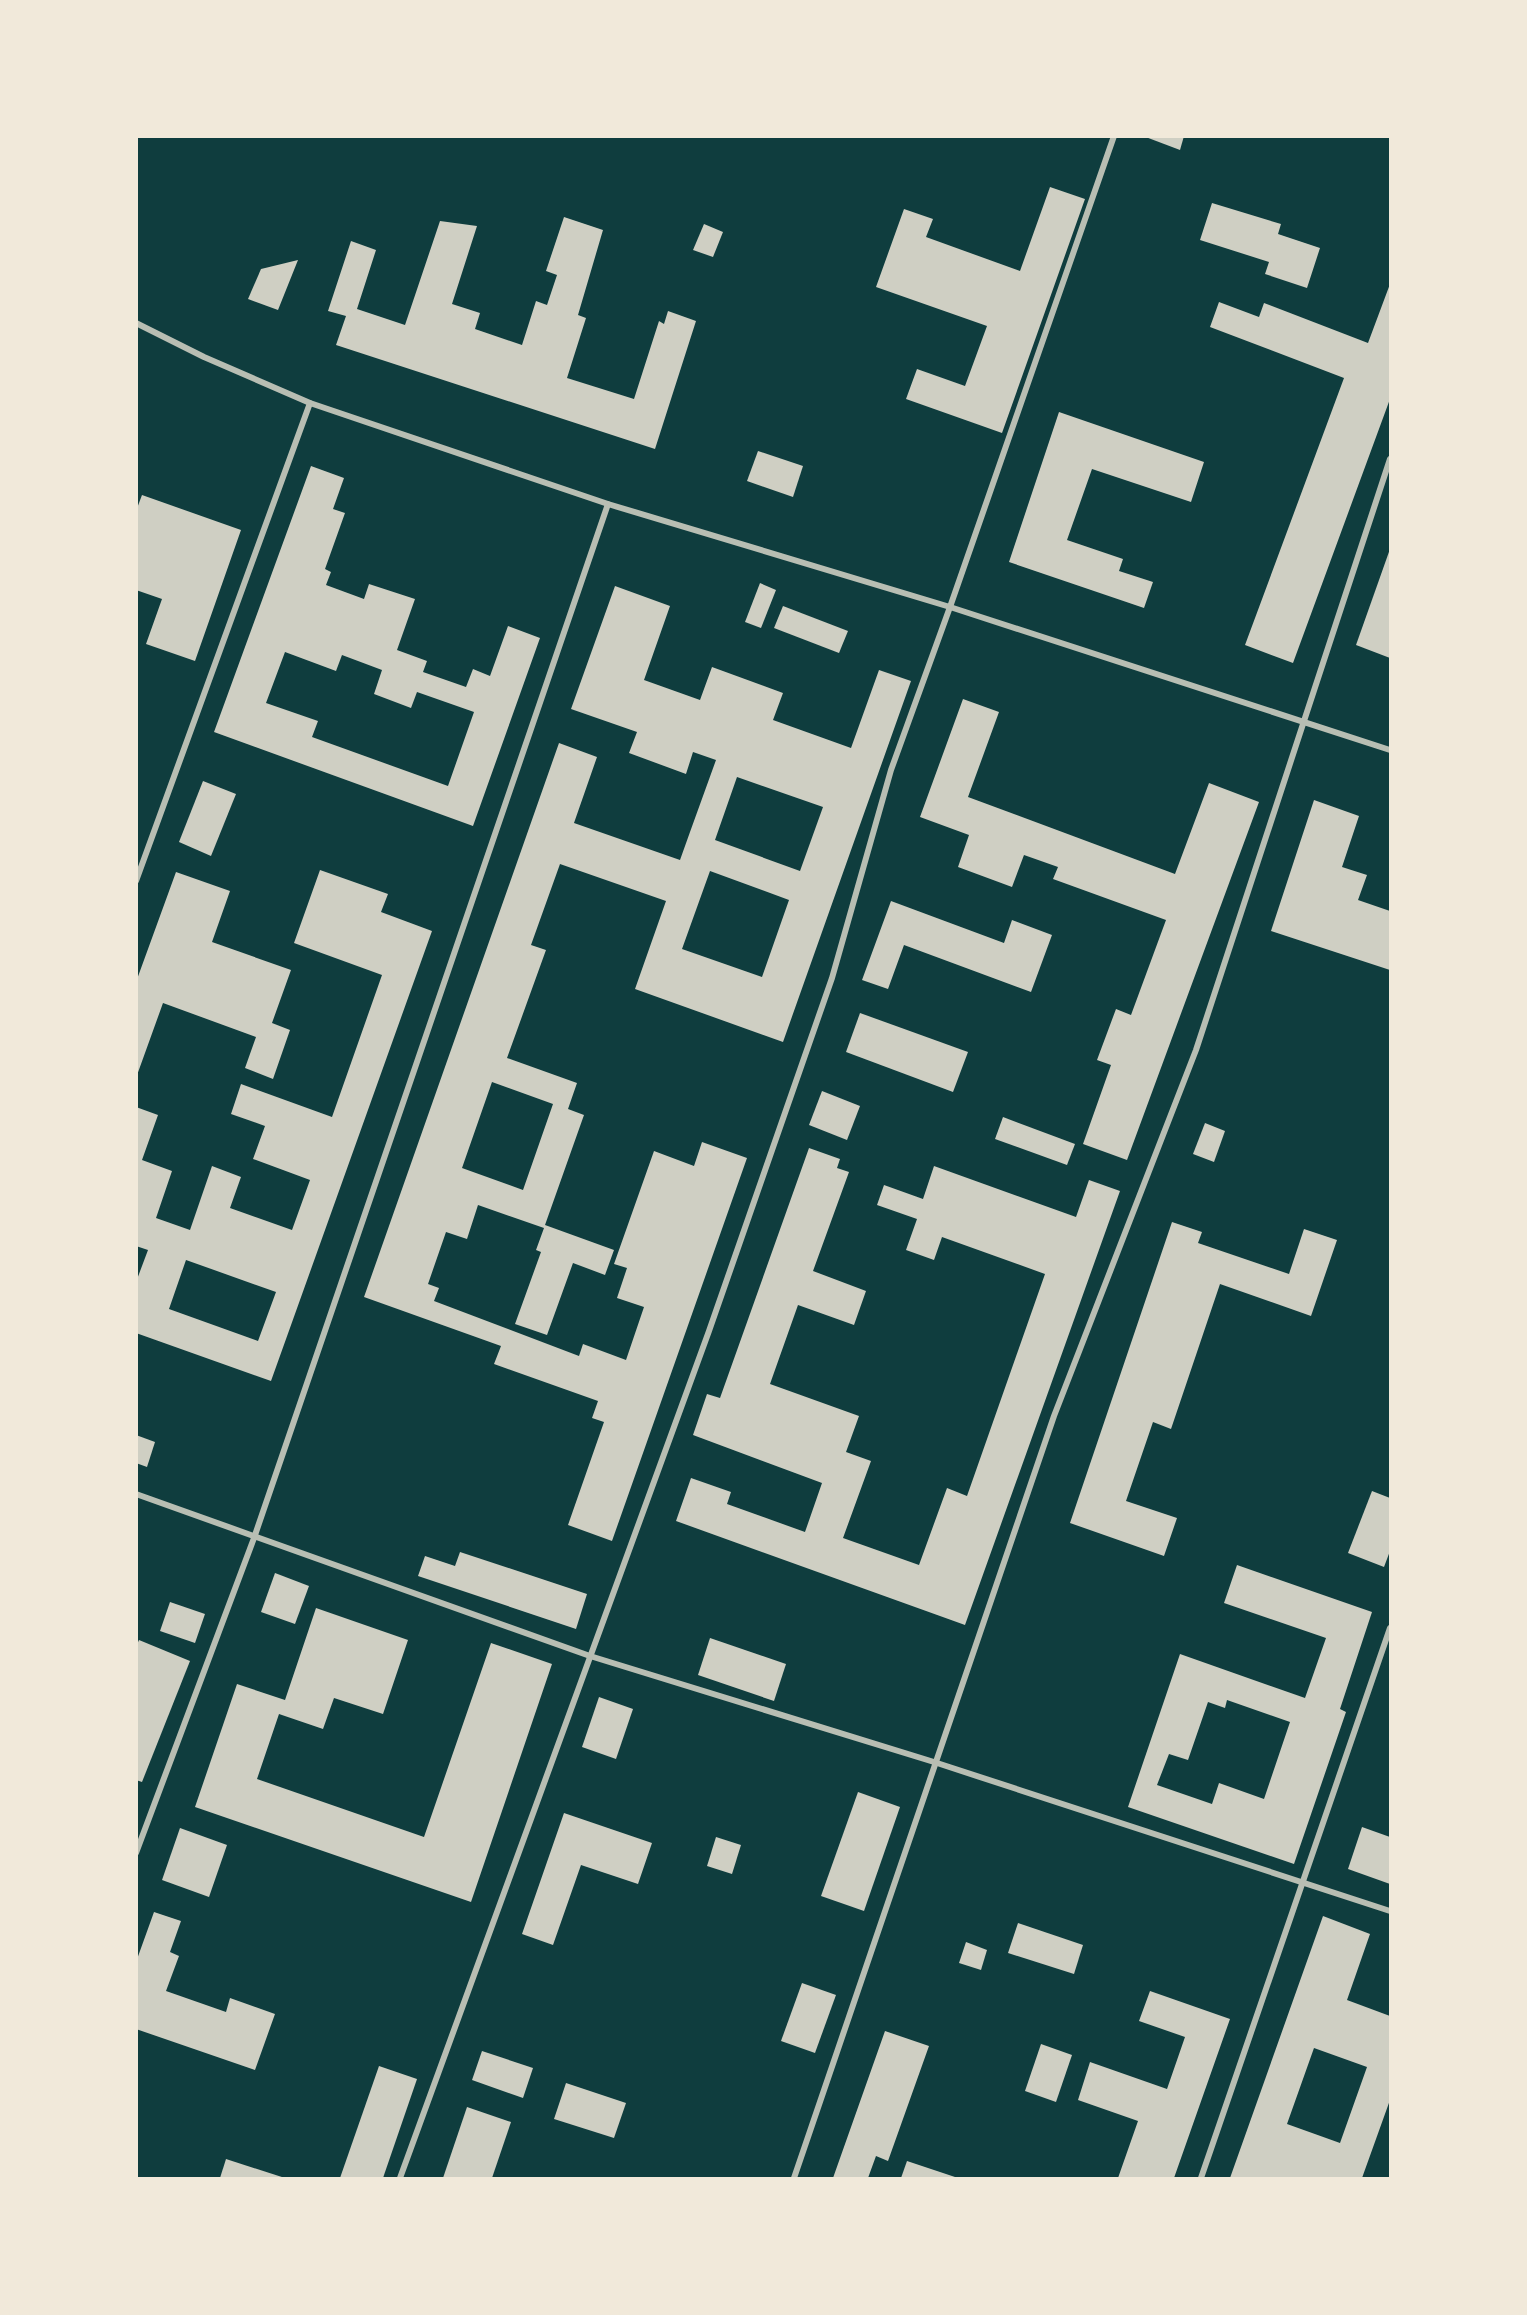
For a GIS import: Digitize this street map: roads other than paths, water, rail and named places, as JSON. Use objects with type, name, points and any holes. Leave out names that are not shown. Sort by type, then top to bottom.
[{"type":"street","points":[[400,2178],[709,1330],[832,978],[891,770],[950,608],[1114,136]]},
{"type":"street","points":[[136,323],[204,357],[310,403],[608,504],[950,608],[1390,750]]},
{"type":"street","points":[[136,881],[310,403]]},
{"type":"street","points":[[794,2178],[934,1762],[1054,1416],[1196,1050],[1390,459]]},
{"type":"street","points":[[136,1853],[254,1538],[608,504]]},
{"type":"street","points":[[136,1494],[590,1656],[934,1762],[1390,1911]]},
{"type":"street","points":[[1201,2178],[1304,1884],[1390,1628]]}]
